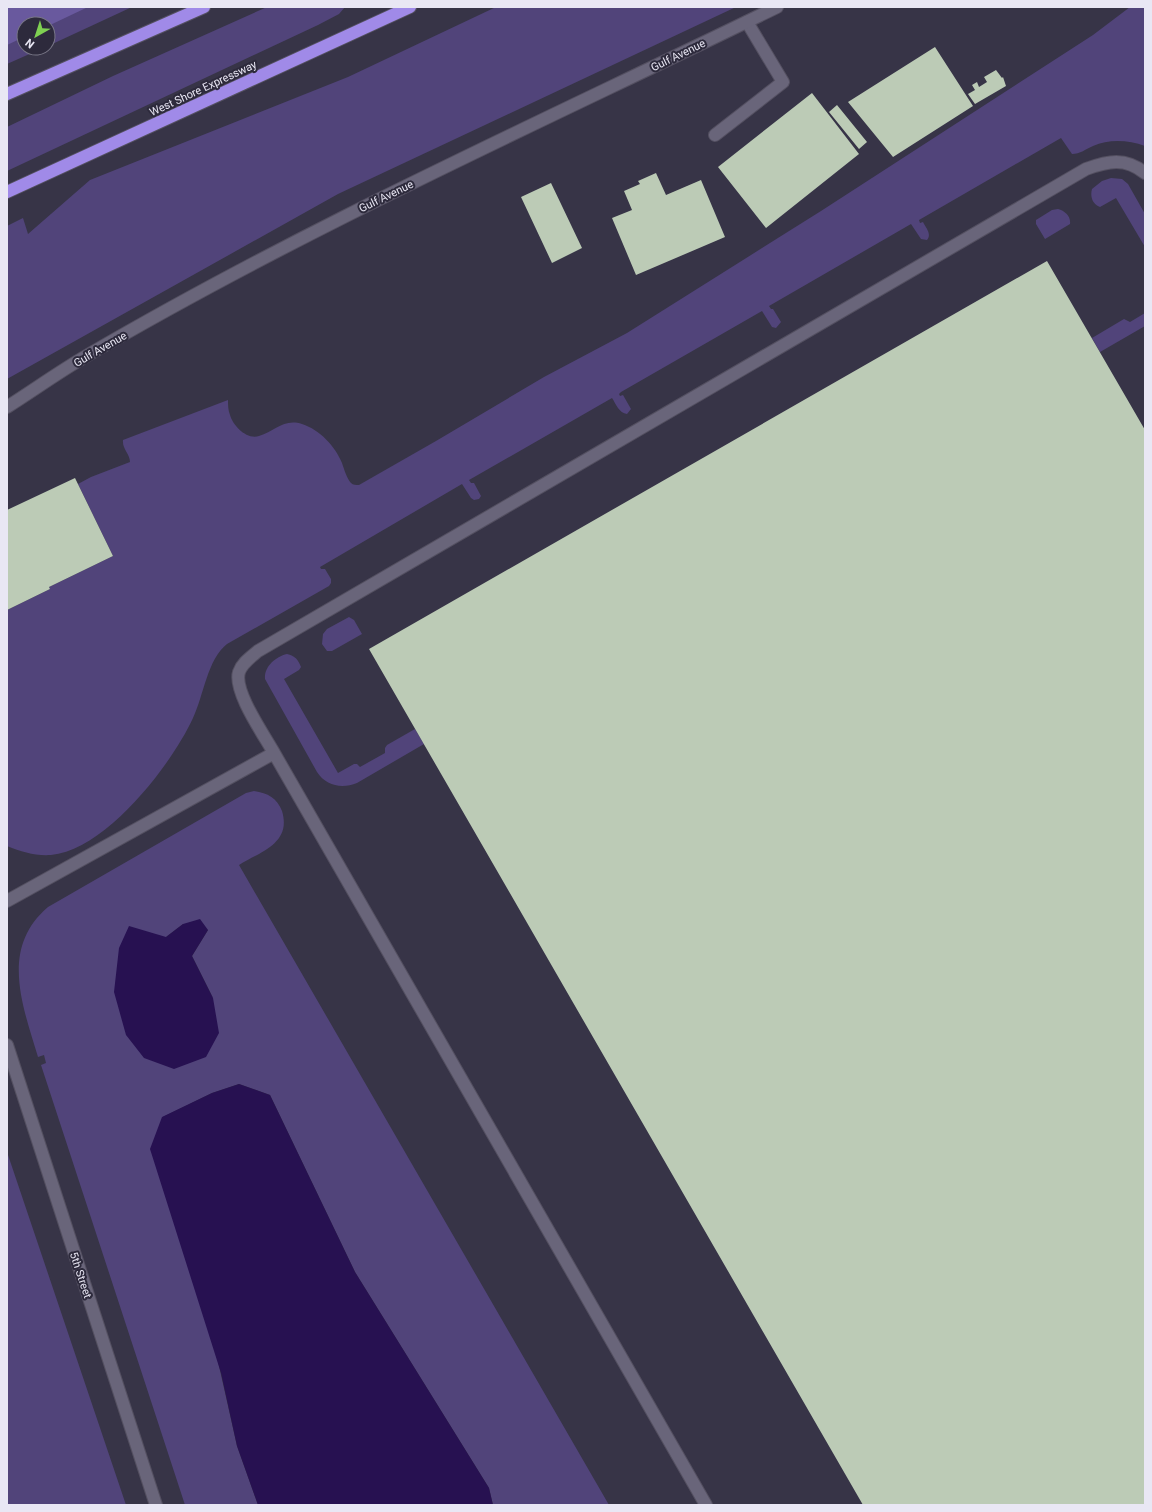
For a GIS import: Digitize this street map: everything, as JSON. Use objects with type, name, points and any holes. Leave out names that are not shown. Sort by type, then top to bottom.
[{"type":"highway","points":[[7,94],[204,7]]},
{"type":"highway","name":"West Shore Expressway","points":[[7,192],[410,7]]},
{"type":"street","name":"Gulf Avenue","points":[[7,407],[86,356],[238,271],[395,192],[778,7]]},
{"type":"street","points":[[715,135],[783,82],[747,22]]},
{"type":"street","points":[[706,1505],[274,753],[244,699],[239,685],[239,672],[242,666],[258,651],[1086,169],[1105,162],[1123,162],[1145,173]]},
{"type":"street","points":[[7,901],[274,753]]},
{"type":"street","name":"5th Street","points":[[7,1045],[156,1505]]},
{"type":"shaded area","points":[[7,7],[132,7],[56,42],[56,16],[16,16],[16,56],[25,56],[7,64]]},
{"type":"shaded area","points":[[7,7],[88,7],[56,22],[56,16],[16,16],[16,41],[7,45]]},
{"type":"shaded area","points":[[267,7],[345,7],[339,14],[318,25],[7,171],[7,127],[113,76]]},
{"type":"shaded area","points":[[496,7],[736,7],[338,194],[7,379],[7,226],[23,218],[28,234],[90,180],[348,77]]},
{"type":"shaded area","points":[[1130,7],[1145,7],[1145,146],[1132,142],[1112,141],[1105,142],[1072,154],[1061,138],[919,220],[920,223],[923,222],[928,231],[929,236],[927,240],[921,239],[911,224],[769,306],[773,309],[781,322],[776,328],[772,327],[762,311],[621,392],[619,394],[620,396],[623,395],[631,409],[627,414],[620,410],[612,398],[469,480],[471,483],[474,483],[481,496],[479,499],[474,500],[471,498],[462,484],[320,567],[321,569],[325,569],[331,579],[329,586],[227,644],[220,651],[210,668],[197,709],[183,737],[170,758],[153,780],[135,802],[115,822],[93,838],[72,850],[51,855],[29,853],[7,846],[7,610],[50,589],[49,587],[113,556],[78,484],[91,477],[130,462],[123,440],[228,400],[229,411],[237,428],[250,436],[259,436],[290,423],[302,424],[315,430],[331,445],[339,457],[350,481],[353,484],[359,485],[544,377],[627,333],[821,211],[1093,35]]},
{"type":"shaded area","points":[[1111,178],[1122,179],[1128,184],[1145,214],[1145,247],[1116,198],[1100,207],[1097,206],[1092,200],[1092,189],[1102,181]]},
{"type":"shaded area","points":[[1058,209],[1067,214],[1070,219],[1070,224],[1045,239],[1036,224],[1036,220],[1052,210]]},
{"type":"shaded area","points":[[1145,313],[1145,326],[1100,352],[1092,338],[1124,319],[1130,322]]},
{"type":"shaded area","points":[[349,617],[354,620],[362,634],[332,651],[327,651],[322,644],[323,634],[327,629]]},
{"type":"shaded area","points":[[287,654],[296,658],[301,667],[299,670],[284,679],[338,773],[354,764],[357,764],[360,767],[385,753],[385,748],[387,745],[415,729],[424,744],[357,783],[340,786],[325,780],[317,772],[265,679],[266,670],[271,663],[278,657]]},
{"type":"shaded area","points":[[254,791],[264,793],[275,799],[282,811],[284,822],[282,832],[272,846],[239,865],[609,1505],[493,1505],[489,1488],[355,1272],[270,1095],[239,1084],[212,1093],[163,1117],[237,1446],[258,1505],[185,1505],[41,1065],[46,1063],[44,1055],[38,1057],[21,997],[19,978],[20,959],[24,940],[33,923],[48,907],[246,793]],"holes":[[[183,924],[208,930],[192,956],[213,998],[166,937]]]},
{"type":"shaded area","points":[[200,919],[208,930],[192,956],[213,998],[219,1033],[206,1057],[174,1069],[144,1058],[126,1035],[114,992],[119,948],[129,926],[166,937],[183,924]]},
{"type":"shaded area","points":[[239,1084],[270,1095],[355,1272],[489,1488],[493,1505],[258,1505],[237,1446],[221,1373],[150,1149],[162,1117],[212,1093]]},
{"type":"shaded area","points":[[7,1152],[126,1505],[7,1505]]},
{"type":"building","points":[[935,47],[973,106],[893,157],[848,102]]},
{"type":"building","points":[[996,70],[1002,78],[1003,77],[1006,86],[975,104],[968,94],[975,90],[972,85],[977,82],[979,87],[987,82],[984,77]]},
{"type":"building","points":[[812,93],[859,154],[766,228],[718,167]]},
{"type":"building","points":[[837,105],[867,142],[859,149],[829,112]]},
{"type":"building","points":[[656,173],[666,195],[701,180],[725,237],[636,275],[612,218],[632,210],[624,191],[640,184],[638,181]]},
{"type":"building","points":[[551,183],[582,248],[552,263],[521,197]]},
{"type":"building","points":[[1047,261],[1145,430],[1145,1505],[863,1505],[369,649]]},
{"type":"building","points":[[75,478],[113,556],[49,587],[50,589],[7,610],[7,510]]}]
